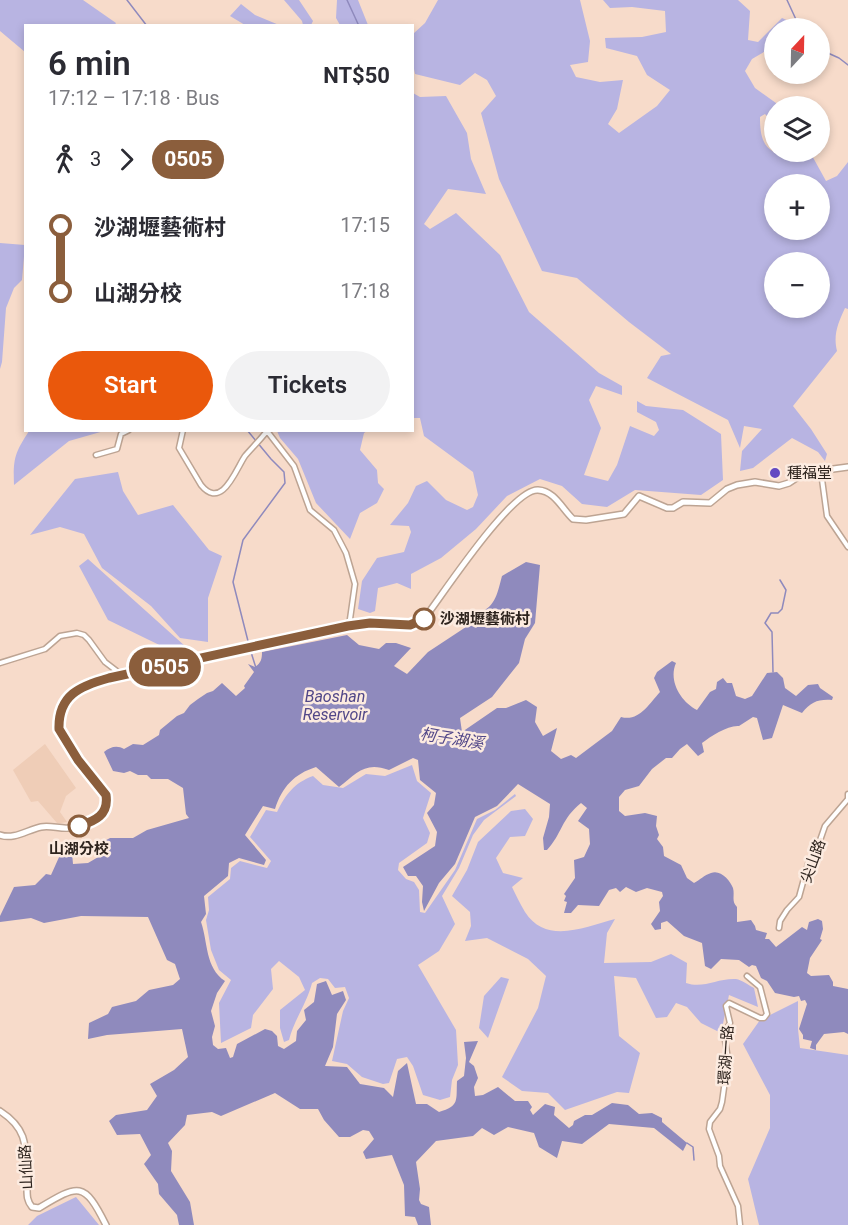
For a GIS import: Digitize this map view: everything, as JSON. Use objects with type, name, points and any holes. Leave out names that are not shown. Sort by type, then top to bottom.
[{"type":"street","points":[[96,455],[117,449],[121,434],[125,432]]},
{"type":"street","points":[[183,432],[180,448],[201,485],[208,492],[222,491],[229,485],[245,457],[266,432]]},
{"type":"street","points":[[268,432],[294,466],[310,510],[334,530],[341,541],[355,584],[348,626]]},
{"type":"street","points":[[0,835],[12,837],[41,827],[79,826],[91,822],[104,812],[106,795],[64,740],[59,729],[63,705],[74,692],[83,686],[348,626],[370,623],[410,625],[424,619],[473,550],[520,500],[536,490],[554,496],[573,519],[586,520],[624,514],[639,496],[666,508],[673,508],[683,502],[710,503],[727,489],[737,485],[755,482],[779,486],[804,474],[848,467]]},
{"type":"street","points":[[821,472],[827,516],[848,547]]},
{"type":"street","points":[[0,663],[45,649],[60,636],[77,633],[89,640],[105,662],[124,676]]},
{"type":"street","name":"尖山路","points":[[779,928],[780,921],[787,910],[799,897],[808,864],[817,849],[825,826],[848,799],[848,794]]},
{"type":"street","name":"環湖一路","points":[[740,1225],[738,1206],[720,1166],[709,1129],[710,1122],[720,1109],[727,1072],[728,1059],[724,1034],[730,1023],[726,1006],[729,1003],[733,1004],[760,1018],[764,1018],[767,1014],[760,987],[747,976]]},
{"type":"street","name":"山仙路","points":[[0,1111],[13,1120],[25,1139],[27,1198],[32,1207],[39,1208],[66,1192],[80,1190],[97,1205],[106,1225]]},
{"type":"shaded area","points":[[0,0],[83,0],[116,23],[24,24],[24,51],[0,31]]},
{"type":"shaded area","points":[[284,0],[299,0],[313,21],[312,24],[303,24]]},
{"type":"shaded area","points":[[337,0],[358,0],[368,24],[339,24],[336,18]]},
{"type":"shaded area","points":[[438,0],[580,0],[590,41],[588,62],[570,65],[576,77],[600,82],[623,80],[617,109],[608,124],[619,133],[657,106],[670,90],[647,75],[637,56],[606,48],[605,38],[642,37],[666,32],[665,11],[632,7],[610,8],[603,0],[738,0],[750,11],[748,40],[758,42],[764,36],[764,52],[752,59],[745,71],[755,88],[766,96],[764,96],[764,115],[760,117],[764,141],[764,162],[816,162],[822,174],[764,174],[764,240],[830,240],[830,179],[837,176],[848,162],[848,309],[845,308],[837,329],[837,351],[793,406],[827,454],[825,461],[818,452],[792,438],[753,468],[740,471],[742,451],[762,429],[744,426],[740,448],[728,420],[647,378],[661,356],[671,354],[577,278],[542,271],[499,179],[481,113],[496,96],[487,80],[475,73],[460,85],[415,74],[414,33],[425,23]]},
{"type":"shaded area","points":[[241,4],[255,15],[277,24],[243,24],[230,16]]},
{"type":"shaded area","points":[[414,94],[420,97],[446,96],[467,133],[471,159],[486,194],[448,189],[424,224],[430,229],[456,213],[500,255],[529,312],[599,373],[622,386],[622,395],[596,386],[589,400],[601,428],[584,475],[608,481],[617,465],[630,426],[654,436],[659,430],[656,422],[637,412],[637,401],[646,406],[683,410],[721,434],[723,480],[701,495],[635,490],[607,507],[582,504],[562,486],[540,479],[507,496],[476,529],[441,558],[411,574],[411,589],[397,583],[378,588],[375,611],[370,613],[358,609],[362,581],[377,558],[404,552],[411,532],[409,526],[390,525],[408,503],[416,486],[427,481],[446,500],[467,510],[473,507],[478,495],[473,472],[424,436],[420,418],[414,418]]},
{"type":"shaded area","points":[[0,243],[24,245],[22,280],[14,288],[6,308],[0,369]]},
{"type":"shaded area","points":[[28,432],[100,432],[69,441],[14,485],[16,456]]},
{"type":"shaded area","points":[[277,432],[366,432],[360,450],[377,470],[378,483],[384,489],[377,503],[360,513],[350,539],[316,503],[298,459]]},
{"type":"shaded area","points":[[118,472],[123,491],[138,515],[173,505],[209,550],[222,556],[208,598],[208,642],[180,638],[151,606],[102,568],[84,534],[60,527],[30,535],[75,479]]},
{"type":"shaded area","points":[[88,559],[195,655],[186,658],[108,620],[79,566]]},
{"type":"shaded area","points":[[45,744],[76,788],[66,796],[60,812],[67,822],[57,823],[38,801],[31,802],[13,770]]},
{"type":"shaded area","points":[[412,765],[417,781],[431,793],[423,818],[430,833],[427,843],[399,863],[398,870],[406,879],[414,882],[419,890],[420,912],[425,913],[455,870],[477,819],[495,810],[515,794],[516,796],[484,820],[473,835],[459,868],[442,896],[455,924],[439,951],[418,965],[456,1030],[458,1065],[452,1080],[450,1097],[440,1100],[423,1095],[413,1066],[407,1057],[397,1059],[389,1083],[383,1084],[362,1077],[347,1064],[332,1061],[343,1011],[349,998],[345,987],[335,988],[328,979],[320,978],[312,983],[289,1040],[284,1042],[280,1028],[280,1010],[305,990],[299,977],[279,961],[271,969],[273,989],[253,1015],[251,1028],[221,1043],[219,1003],[231,980],[219,970],[211,950],[206,920],[209,910],[208,897],[230,879],[231,868],[240,861],[267,868],[271,861],[250,837],[266,810],[277,812],[291,790],[313,776],[323,785],[343,788],[366,774],[385,776]]},
{"type":"shaded area","points":[[525,809],[533,819],[525,836],[510,837],[496,858],[503,873],[523,878],[512,887],[525,912],[534,922],[555,931],[567,931],[615,919],[607,933],[604,963],[651,962],[671,954],[687,963],[686,983],[699,985],[729,979],[738,980],[754,988],[758,1007],[729,995],[721,1033],[701,1023],[687,1007],[676,1003],[667,1017],[656,1018],[636,978],[614,976],[619,1036],[640,1053],[629,1093],[617,1092],[565,1110],[548,1093],[522,1091],[502,1077],[538,1008],[546,976],[528,959],[487,938],[465,941],[471,926],[470,912],[452,896],[467,870],[478,842],[511,811]]},
{"type":"shaded area","points":[[501,977],[509,979],[488,1038],[479,1028],[484,996]]},
{"type":"shaded area","points":[[798,1001],[800,1048],[848,1055],[848,1225],[759,1225],[748,1179],[770,1128],[770,1095],[743,1044],[760,1020]]},
{"type":"shaded area","points":[[76,1197],[99,1225],[28,1225],[37,1216]]},
{"type":"water","name":"Baoshan Reservoir","points":[[526,562],[540,565],[535,623],[525,639],[519,663],[492,697],[460,718],[462,732],[497,708],[506,708],[526,700],[537,707],[535,722],[543,736],[557,728],[551,751],[561,759],[571,755],[576,758],[612,731],[621,717],[633,717],[648,707],[660,692],[654,678],[657,672],[672,661],[676,663],[675,684],[681,696],[697,710],[710,692],[716,689],[717,682],[723,678],[727,683],[732,683],[736,696],[745,699],[752,696],[767,673],[777,672],[783,678],[785,688],[796,696],[808,685],[818,684],[833,697],[832,700],[815,702],[802,713],[783,705],[772,738],[763,740],[757,718],[753,717],[739,726],[725,729],[706,740],[702,743],[704,752],[698,756],[687,744],[672,758],[666,758],[652,769],[639,786],[625,790],[619,797],[619,811],[625,816],[645,813],[657,816],[656,826],[659,835],[657,839],[663,847],[664,856],[681,865],[687,878],[694,883],[714,872],[724,876],[733,888],[737,922],[751,920],[756,930],[767,933],[765,939],[769,939],[776,947],[802,927],[807,930],[809,922],[818,919],[822,921],[823,929],[820,939],[822,940],[810,958],[807,973],[811,976],[829,975],[833,986],[848,989],[848,1034],[844,1032],[824,1034],[816,1045],[816,1050],[810,1048],[812,1041],[803,1039],[799,1029],[807,1004],[805,1000],[801,1001],[799,996],[775,993],[767,981],[761,978],[756,966],[749,967],[739,960],[721,959],[711,969],[705,966],[702,943],[684,936],[667,921],[661,923],[661,929],[655,930],[651,924],[660,911],[659,902],[663,896],[662,892],[647,888],[636,892],[626,887],[620,892],[616,888],[609,890],[599,906],[578,905],[571,913],[564,913],[567,902],[564,901],[566,896],[564,894],[575,878],[574,860],[584,857],[590,844],[589,829],[578,821],[587,808],[581,803],[569,815],[552,844],[544,850],[543,838],[550,804],[518,784],[497,806],[475,817],[455,864],[439,883],[424,911],[423,886],[416,876],[408,876],[403,867],[435,846],[437,832],[427,813],[434,805],[436,793],[420,780],[418,760],[413,758],[389,770],[367,768],[356,773],[339,787],[316,767],[301,773],[290,782],[281,794],[275,809],[263,806],[245,835],[266,860],[264,865],[239,858],[229,863],[228,876],[204,896],[206,914],[201,922],[208,954],[214,969],[225,981],[217,993],[211,1011],[215,1026],[212,1037],[213,1045],[218,1049],[226,1048],[230,1058],[233,1057],[237,1044],[265,1029],[277,1036],[278,1046],[284,1049],[296,1041],[297,1031],[306,1020],[304,1010],[314,1002],[317,984],[326,981],[332,995],[343,991],[346,1000],[337,1014],[333,1047],[325,1066],[347,1067],[360,1084],[384,1088],[393,1097],[398,1071],[407,1063],[416,1104],[427,1104],[439,1112],[446,1110],[454,1105],[457,1081],[464,1076],[466,1058],[464,1042],[478,1041],[469,1062],[474,1066],[478,1078],[474,1087],[475,1096],[483,1095],[498,1087],[515,1101],[528,1101],[533,1115],[545,1104],[555,1107],[554,1115],[569,1128],[574,1121],[585,1115],[592,1115],[612,1103],[628,1105],[639,1114],[652,1113],[662,1118],[662,1122],[687,1143],[683,1151],[654,1128],[609,1124],[582,1144],[562,1141],[557,1158],[539,1147],[534,1133],[508,1127],[494,1135],[482,1128],[473,1136],[436,1141],[416,1162],[420,1189],[419,1200],[421,1204],[429,1207],[431,1225],[418,1225],[415,1217],[405,1216],[404,1185],[392,1155],[366,1159],[363,1152],[374,1139],[369,1131],[363,1130],[350,1137],[339,1137],[324,1120],[318,1109],[300,1109],[275,1093],[221,1116],[212,1112],[187,1115],[185,1125],[168,1143],[172,1151],[171,1171],[190,1202],[194,1225],[179,1225],[177,1215],[159,1194],[158,1184],[144,1164],[151,1155],[140,1134],[117,1135],[109,1121],[116,1115],[147,1110],[157,1096],[150,1084],[174,1070],[188,1057],[182,1029],[107,1035],[88,1039],[89,1023],[108,1014],[112,1007],[136,1001],[149,990],[173,985],[180,979],[175,964],[167,960],[148,917],[81,916],[44,923],[31,918],[0,922],[0,916],[14,887],[35,885],[46,874],[51,875],[60,855],[66,848],[72,853],[73,864],[88,863],[100,856],[97,845],[110,838],[133,838],[147,830],[189,818],[186,814],[183,788],[168,779],[151,779],[147,775],[138,775],[130,771],[124,773],[113,771],[104,752],[106,750],[116,747],[124,749],[133,744],[143,745],[159,735],[160,730],[184,713],[190,705],[222,683],[236,696],[245,688],[244,686],[254,672],[248,664],[255,667],[261,661],[262,652],[347,635],[359,645],[379,649],[386,643],[396,643],[411,648],[394,666],[407,674],[428,652],[472,623],[479,612],[489,607],[493,603],[502,576]]},
{"type":"waterway","name":"柯子湖溪","points":[[127,0],[145,24]]},
{"type":"waterway","points":[[347,0],[358,24]]},
{"type":"waterway","points":[[787,0],[795,18]]},
{"type":"waterway","points":[[830,54],[848,65]]},
{"type":"waterway","name":"柯子湖溪","points":[[249,432],[284,472],[285,483],[243,540],[233,582],[249,645]]},
{"type":"waterway","points":[[773,672],[772,632],[765,623],[771,613],[778,613],[782,609],[786,590],[780,580]]},
{"type":"waterway","name":"柯子湖溪","points":[[250,649],[256,668]]},
{"type":"waterway","points":[[687,1143],[693,1147],[694,1160]]},
{"type":"bus line","name":"0505","points":[[79,826],[99,818],[104,812],[107,801],[98,783],[78,760],[59,729],[63,705],[74,692],[83,686],[109,678],[348,626],[370,623],[400,626],[416,624],[424,619]]},
{"type":"place","name":"種福堂","points":[[775,473]]},
{"type":"place","name":"沙湖壢藝術村","points":[[424,619]]},
{"type":"place","name":"山湖分校","points":[[79,826]]}]
